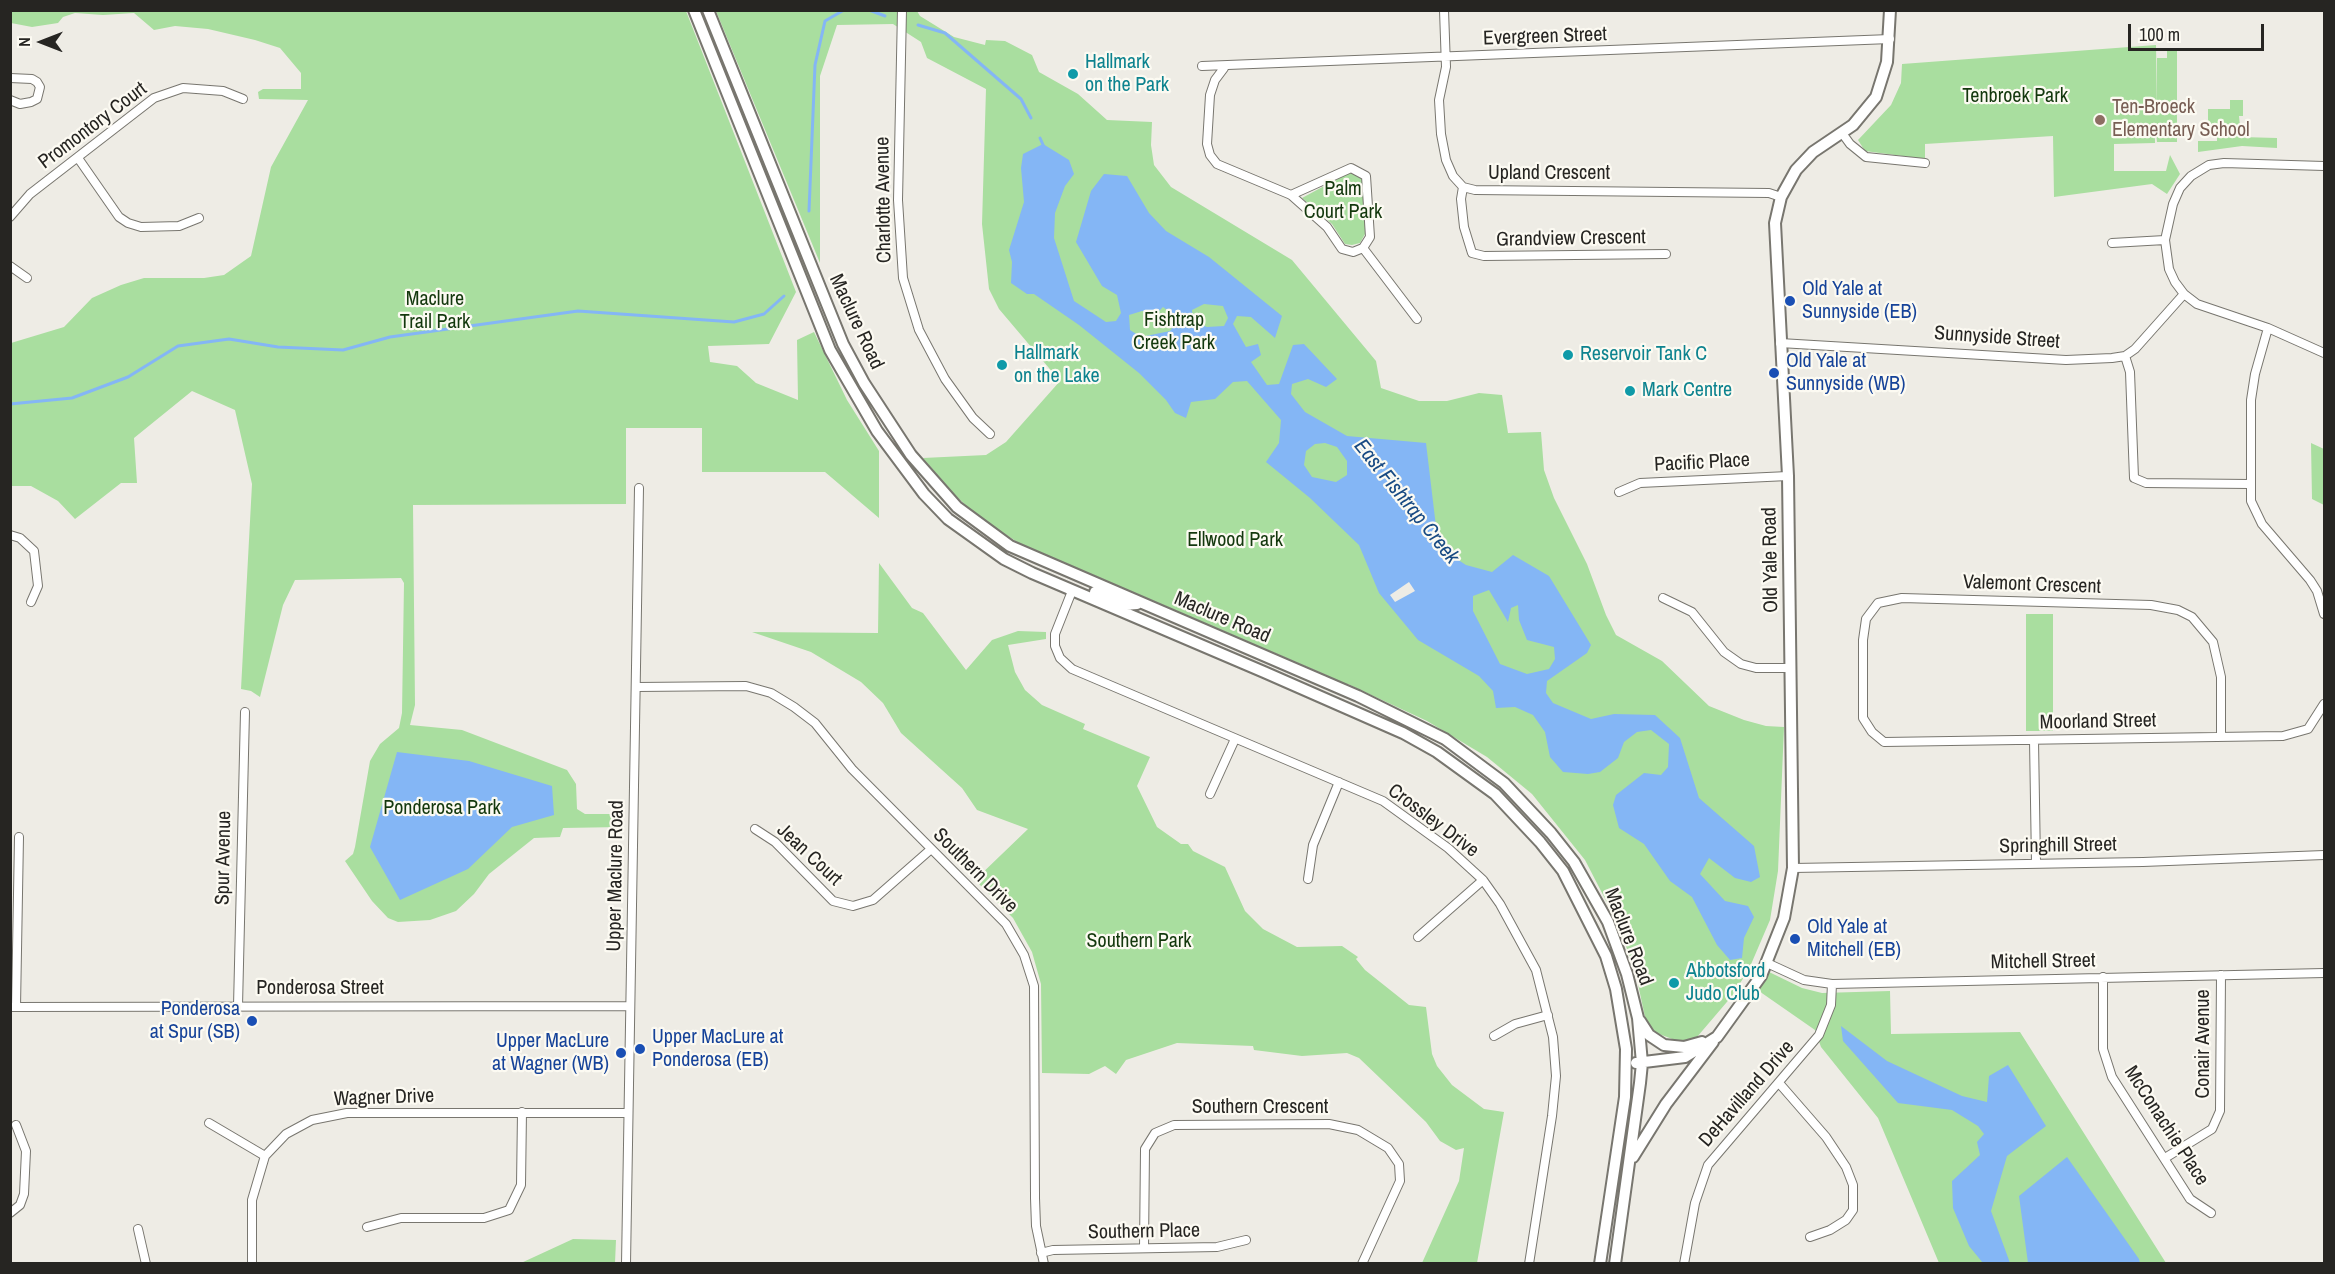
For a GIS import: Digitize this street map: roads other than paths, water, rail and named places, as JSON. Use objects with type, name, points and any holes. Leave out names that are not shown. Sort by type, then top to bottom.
[{"type":"main road","name":"Maclure Road","points":[[694,10],[830,350],[877,431],[924,494],[948,519],[1004,560],[1403,733],[1437,752],[1479,780],[1513,811],[1563,871],[1595,930],[1606,956],[1616,990],[1627,1064],[1625,1097],[1600,1263]]},
{"type":"main road","name":"Maclure Road","points":[[708,10],[843,344],[864,383],[911,455],[957,507],[997,537],[1038,559],[1406,718],[1445,739],[1489,770],[1551,833],[1593,892],[1627,974],[1638,1018],[1641,1063],[1615,1263]]},
{"type":"main road","name":"Old Yale Road","points":[[1627,1064],[1685,1057],[1717,1037],[1733,1017],[1767,963],[1784,918],[1793,868],[1788,476],[1774,236],[1781,197],[1804,160],[1862,116],[1876,97],[1885,73],[1890,39],[1890,10]]},
{"type":"main road","points":[[1072,591],[1084,588],[1124,605],[1140,603]]},
{"type":"main road","points":[[1638,1018],[1649,1035],[1664,1045],[1684,1047],[1717,1037]]},
{"type":"main road","points":[[1629,1162],[1666,1104],[1717,1037]]},
{"type":"street","name":"Charlotte Avenue","points":[[902,10],[898,207],[903,278],[919,330],[945,379],[973,418],[990,434]]},
{"type":"street","name":"Upland Crescent","points":[[1444,10],[1446,57],[1439,100],[1441,134],[1450,168],[1463,187],[1475,190],[1769,193],[1781,197]]},
{"type":"street","name":"Evergreen Street","points":[[1202,66],[1224,68],[1890,39]]},
{"type":"street","points":[[1224,68],[1215,80],[1210,95],[1208,144],[1210,155],[1217,164],[1291,195],[1327,227],[1342,249],[1353,252],[1363,248],[1370,237],[1366,176],[1352,168],[1291,195]]},
{"type":"street","points":[[10,78],[32,79],[40,87],[37,99],[32,102],[20,104],[10,100]]},
{"type":"street","name":"Promontory Court","points":[[10,217],[30,194],[141,107],[169,92],[195,88],[223,91],[243,99]]},
{"type":"street","points":[[1842,133],[1850,144],[1866,157],[1924,163]]},
{"type":"street","points":[[78,158],[119,217],[128,223],[141,227],[179,226],[199,218]]},
{"type":"street","points":[[2325,166],[2224,163],[2209,165],[2191,176],[2180,188],[2173,204],[2165,240],[2169,268],[2175,282],[2184,294],[2198,304],[2268,328],[2325,353]]},
{"type":"street","name":"Grandview Crescent","points":[[1463,187],[1461,199],[1464,227],[1472,253],[1484,256],[1666,254]]},
{"type":"street","points":[[2112,243],[2165,240]]},
{"type":"street","points":[[1363,248],[1417,319]]},
{"type":"street","points":[[10,266],[27,278]]},
{"type":"street","points":[[2184,294],[2145,339],[2125,356],[2130,372],[2134,478],[2146,483],[2250,484]]},
{"type":"street","points":[[2268,328],[2255,374],[2251,400],[2251,501],[2255,514],[2310,580],[2325,614]]},
{"type":"street","name":"Sunnyside Street","points":[[1780,343],[2066,360],[2125,356]]},
{"type":"street","name":"Pacific Place","points":[[1619,492],[1640,483],[1788,476]]},
{"type":"street","name":"Upper Maclure Road","points":[[626,1263],[639,488]]},
{"type":"street","points":[[10,535],[20,538],[34,551],[38,586],[31,602]]},
{"type":"street","name":"Crossley Drive","points":[[1072,591],[1056,629],[1055,646],[1060,658],[1072,669],[1383,801],[1448,848],[1483,880],[1517,934],[1536,970],[1548,1015],[1556,1076],[1530,1263]]},
{"type":"street","points":[[1663,597],[1692,612],[1724,652],[1741,664],[1756,668],[1790,668]]},
{"type":"street","name":"Valemont Crescent","points":[[1872,732],[1863,718],[1862,709],[1863,629],[1866,619],[1878,603],[1902,598],[2151,605],[2178,610],[2192,617],[2213,642],[2221,677],[2221,736]]},
{"type":"street","name":"Southern Drive","points":[[637,687],[714,684],[746,686],[771,693],[815,723],[852,769],[1006,924],[1024,955],[1034,986],[1035,1198],[1044,1263]]},
{"type":"street","name":"Moorland Street","points":[[1872,732],[1884,742],[1893,743],[2296,734],[2308,729],[2325,704]]},
{"type":"street","name":"Spur Avenue","points":[[238,1006],[245,712]]},
{"type":"street","points":[[1210,794],[1235,738]]},
{"type":"street","points":[[2034,740],[2036,863]]},
{"type":"street","points":[[1308,879],[1313,845],[1339,782]]},
{"type":"street","name":"Jean Court","points":[[755,829],[775,842],[833,901],[853,906],[873,900],[930,850]]},
{"type":"street","points":[[13,1007],[19,837]]},
{"type":"street","name":"Springhill Street","points":[[1793,868],[2325,855]]},
{"type":"street","points":[[1418,937],[1483,880]]},
{"type":"street","name":"Mitchell Street","points":[[1767,963],[1804,980],[1832,984],[2325,973]]},
{"type":"street","name":"Conair Avenue","points":[[2165,1158],[2212,1130],[2220,1111],[2221,975]]},
{"type":"street","name":"McConachie Place","points":[[2103,977],[2103,1049],[2112,1077],[2190,1199],[2211,1213]]},
{"type":"street","name":"DeHavilland Drive","points":[[1684,1263],[1695,1203],[1708,1165],[1819,1035],[1832,1005],[1832,984]]},
{"type":"street","name":"Ponderosa Street","points":[[13,1007],[630,1006]]},
{"type":"street","points":[[1494,1036],[1515,1024],[1548,1015]]},
{"type":"street","points":[[1779,1083],[1826,1137],[1846,1167],[1853,1185],[1853,1210],[1846,1220],[1830,1230],[1810,1237]]},
{"type":"street","points":[[367,1227],[401,1218],[484,1218],[510,1210],[521,1185],[522,1112]]},
{"type":"street","name":"Wagner Drive","points":[[252,1263],[252,1200],[265,1156],[286,1134],[312,1120],[346,1113],[628,1113]]},
{"type":"street","points":[[209,1123],[265,1156]]},
{"type":"street","name":"Southern Crescent","points":[[1144,1248],[1145,1149],[1155,1133],[1174,1125],[1329,1124],[1358,1130],[1389,1148],[1399,1164],[1400,1181],[1362,1263]]},
{"type":"street","points":[[10,1213],[20,1205],[24,1194],[26,1151],[16,1125]]},
{"type":"street","points":[[138,1229],[146,1263]]},
{"type":"street","name":"Southern Place","points":[[1041,1253],[1053,1250],[1217,1247],[1246,1240]]},
{"type":"water","points":[[1043,144],[1069,160],[1074,174],[1065,186],[1055,213],[1054,238],[1074,301],[1106,322],[1116,321],[1121,313],[1117,295],[1102,286],[1076,242],[1091,191],[1104,174],[1127,176],[1149,213],[1166,231],[1209,257],[1282,316],[1275,338],[1251,317],[1237,316],[1233,324],[1246,347],[1258,344],[1261,355],[1251,362],[1267,385],[1279,384],[1293,345],[1304,344],[1337,379],[1326,387],[1308,379],[1292,384],[1291,394],[1305,412],[1347,436],[1426,443],[1437,535],[1449,554],[1466,565],[1492,572],[1513,555],[1549,576],[1591,645],[1587,653],[1547,681],[1546,693],[1553,703],[1591,719],[1614,714],[1655,715],[1680,738],[1699,798],[1754,846],[1760,877],[1751,882],[1735,878],[1709,858],[1700,874],[1725,901],[1748,906],[1754,917],[1744,938],[1742,958],[1730,960],[1717,945],[1692,897],[1670,881],[1644,844],[1619,828],[1613,805],[1616,795],[1644,773],[1661,775],[1668,767],[1669,744],[1651,730],[1637,732],[1624,742],[1618,758],[1600,772],[1588,774],[1563,772],[1550,757],[1545,732],[1533,715],[1515,707],[1496,708],[1493,691],[1479,676],[1418,640],[1379,593],[1359,545],[1310,498],[1266,462],[1279,443],[1281,420],[1247,381],[1233,382],[1215,399],[1191,402],[1186,418],[1175,413],[1166,400],[1139,373],[1079,325],[1034,294],[1027,294],[1011,283],[1012,262],[1009,250],[1024,202],[1021,168],[1023,154]],"holes":[[[1204,304],[1223,306],[1228,318],[1224,326],[1207,327],[1193,322],[1192,310]],[[1163,307],[1179,319],[1170,331],[1141,337],[1130,330],[1129,315],[1142,311],[1157,313]],[[1325,443],[1337,447],[1347,461],[1347,475],[1336,482],[1312,477],[1304,465],[1306,451],[1315,444]],[[1489,590],[1508,622],[1511,608],[1518,605],[1519,620],[1527,640],[1554,647],[1555,659],[1549,669],[1527,674],[1500,664],[1473,611],[1473,596]]]},
{"type":"water","points":[[397,752],[469,761],[552,786],[554,815],[512,827],[468,869],[400,900],[370,847]]},
{"type":"water","points":[[1841,1026],[1887,1061],[1962,1096],[1987,1102],[1989,1076],[2008,1065],[2046,1126],[2007,1156],[1991,1211],[2010,1263],[1983,1263],[1969,1246],[1953,1208],[1952,1181],[1980,1155],[1977,1142],[1984,1134],[1978,1126],[1952,1110],[1898,1103],[1843,1041]]},
{"type":"water","points":[[2067,1157],[2140,1263],[2028,1263],[2019,1196]]},
{"type":"waterway","points":[[809,211],[815,65],[825,21],[844,10]]},
{"type":"waterway","name":"East Fishtrap Creek","points":[[869,10],[885,16]]},
{"type":"waterway","name":"East Fishtrap Creek","points":[[918,25],[945,33],[1021,99],[1031,118]]},
{"type":"waterway","name":"East Fishtrap Creek","points":[[1040,138],[1044,147]]},
{"type":"waterway","points":[[10,404],[72,398],[128,377],[178,346],[229,339],[278,347],[343,350],[390,337],[578,311],[734,322],[764,314],[784,296]]},
{"type":"place","name":"Hallmark on the Park","points":[[1073,74]]},
{"type":"place","name":"Ten-Broeck Elementary School","points":[[2100,120]]},
{"type":"place","name":"Old Yale at Sunnyside (EB)","points":[[1790,301]]},
{"type":"place","name":"Reservoir Tank C","points":[[1568,355]]},
{"type":"place","name":"Hallmark on the Lake","points":[[1002,365]]},
{"type":"place","name":"Old Yale at Sunnyside (WB)","points":[[1774,373]]},
{"type":"place","name":"Mark Centre","points":[[1630,391]]},
{"type":"place","name":"Old Yale at Mitchell (EB)","points":[[1795,939]]},
{"type":"place","name":"Abbotsford Judo Club","points":[[1674,983]]},
{"type":"place","name":"Ponderosa at Spur (SB)","points":[[252,1021]]},
{"type":"place","name":"Upper MacLure at Ponderosa (EB)","points":[[640,1049]]},
{"type":"place","name":"Upper MacLure at Wagner (WB)","points":[[621,1053]]},
{"type":"park label","name":"Tenbroek Park","points":[[2015,97]]},
{"type":"park label","name":"Palm Court Park","points":[[1343,202]]},
{"type":"park label","name":"Maclure Trail Park","points":[[435,312]]},
{"type":"park label","name":"Fishtrap Creek Park","points":[[1174,332]]},
{"type":"park label","name":"Ellwood Park","points":[[1235,541]]},
{"type":"park label","name":"Ponderosa Park","points":[[442,809]]},
{"type":"park label","name":"Southern Park","points":[[1139,942]]}]
